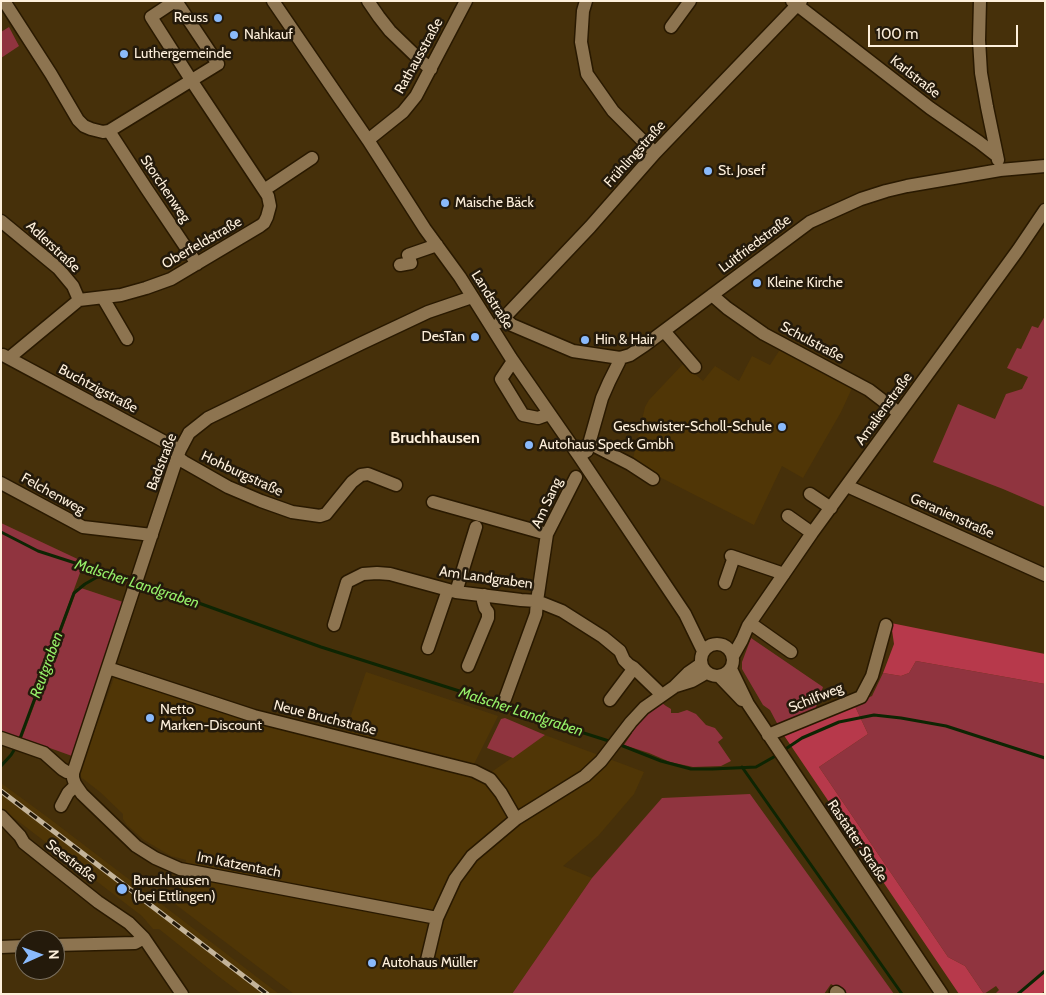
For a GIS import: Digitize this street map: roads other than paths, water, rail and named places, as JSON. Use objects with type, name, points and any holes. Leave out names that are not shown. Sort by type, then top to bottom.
[{"type":"street","points":[[4,1],[78,120],[84,126],[103,132],[109,131],[218,64],[176,1]]},
{"type":"street","name":"Oberfeldstraße","points":[[79,300],[121,295],[171,279],[264,223],[267,217],[270,206],[268,196],[151,17],[176,1]]},
{"type":"street","name":"Landstraße","points":[[273,1],[460,277],[513,361],[685,614],[703,651]]},
{"type":"street","points":[[368,1],[390,31],[420,61],[431,69]]},
{"type":"street","name":"Rathausstraße","points":[[368,140],[410,104],[421,88],[466,1]]},
{"type":"street","points":[[586,1],[583,11],[581,42],[587,74],[614,111],[655,153]]},
{"type":"street","points":[[671,27],[690,1]]},
{"type":"street","points":[[980,1],[979,40],[981,73],[1000,170]]},
{"type":"street","name":"Frühlingstraße","points":[[492,329],[797,2]]},
{"type":"street","name":"Karlstraße","points":[[797,2],[930,108],[998,156]]},
{"type":"street","name":"Storchenweg","points":[[109,131],[197,264]]},
{"type":"street","points":[[264,190],[312,158]]},
{"type":"street","name":"Luitfriedstraße","points":[[620,358],[630,354],[664,331],[810,222],[886,190],[1000,170],[1045,166]]},
{"type":"street","name":"Amalienstraße","points":[[733,656],[749,624],[812,533],[1018,250],[1045,210]]},
{"type":"street","name":"Adlerstraße","points":[[1,221],[58,268],[72,286],[79,300]]},
{"type":"street","points":[[400,265],[411,262],[408,255],[437,245]]},
{"type":"street","name":"Schulstraße","points":[[712,296],[764,334],[869,390],[899,412]]},
{"type":"street","name":"Badstraße","points":[[61,806],[74,779],[152,535],[179,454],[189,433],[208,418],[360,344],[424,314],[472,297]]},
{"type":"street","points":[[103,298],[127,338]]},
{"type":"street","points":[[5,356],[79,300]]},
{"type":"street","points":[[504,318],[512,325],[573,351],[620,358],[620,362],[602,398],[587,451],[579,456]]},
{"type":"street","points":[[664,331],[695,367]]},
{"type":"street","name":"Buchtzigstraße","points":[[5,356],[179,454]]},
{"type":"street","points":[[513,361],[501,379],[523,415],[538,418],[549,414]]},
{"type":"street","points":[[589,443],[630,464],[653,479]]},
{"type":"street","name":"Hohburgstraße","points":[[179,454],[184,462],[228,487],[292,512],[320,516],[326,514],[360,475],[368,474],[396,485]]},
{"type":"street","name":"Am Sang","points":[[505,699],[535,619],[547,534],[576,477]]},
{"type":"street","name":"Felchenweg","points":[[1,483],[83,527],[109,532],[152,535]]},
{"type":"street","name":"Geranienstraße","points":[[847,486],[1045,575]]},
{"type":"street","points":[[810,494],[831,508]]},
{"type":"street","points":[[433,502],[547,534]]},
{"type":"street","points":[[788,516],[812,533]]},
{"type":"street","points":[[428,648],[476,527]]},
{"type":"street","points":[[725,583],[732,557],[784,574]]},
{"type":"street","name":"Am Landgraben","points":[[334,625],[347,582],[362,574],[377,572],[452,591],[537,601],[565,613],[603,637],[620,650],[624,660],[662,695]]},
{"type":"street","points":[[468,666],[488,618],[488,612],[483,601],[484,595]]},
{"type":"street","name":"Landstraße","points":[[685,614],[720,644]]},
{"type":"street","points":[[749,624],[791,652]]},
{"type":"street","name":"Amalienstraße","points":[[720,644],[749,624]]},
{"type":"street","name":"Schilfweg","points":[[768,735],[861,697],[872,676],[886,625]]},
{"type":"street","points":[[720,644],[731,652],[733,665],[724,675],[715,676],[704,668],[700,660],[703,651],[711,645],[720,644]]},
{"type":"street","name":"Neue Bruchstraße","points":[[108,668],[254,716],[474,770],[490,779],[516,818]]},
{"type":"street","points":[[610,700],[634,668]]},
{"type":"street","points":[[427,960],[438,918],[456,879],[468,862],[516,818],[585,776],[610,751],[631,722],[644,708],[674,687],[688,673],[704,668]]},
{"type":"street","name":"Rastatter Straße","points":[[731,669],[748,704],[768,735],[942,994]]},
{"type":"street","name":"Rastatter Straße","points":[[719,676],[740,699],[748,704]]},
{"type":"street","name":"Im Katzentach","points":[[13,742],[44,753],[74,779],[82,794],[136,846],[155,858],[180,869],[438,918]]},
{"type":"street","name":"Seestraße","points":[[1,816],[24,843],[98,902],[128,922],[144,938],[179,993]]},
{"type":"street","points":[[65,945],[135,943],[144,938]]},
{"type":"street","points":[[1,947],[15,946]]},
{"type":"waterway","name":"Malscher Landgraben","points":[[1,532],[38,551],[133,581]]},
{"type":"waterway","name":"Reutgraben","points":[[19,741],[74,593],[103,572]]},
{"type":"waterway","name":"Malscher Landgraben","points":[[139,583],[321,647],[612,742]]},
{"type":"waterway","name":"Malscher Landgraben","points":[[784,750],[802,738],[839,722],[874,715],[946,726],[1045,758]]},
{"type":"waterway","name":"Malscher Landgraben","points":[[618,744],[661,761],[691,769],[756,767],[779,754]]},
{"type":"waterway","name":"Reutgraben","points":[[1,766],[16,747]]},
{"type":"waterway","points":[[742,767],[902,994]]},
{"type":"waterway","points":[[1018,994],[1045,971]]},
{"type":"railway","points":[[1,791],[267,994]]},
{"type":"place","name":"Reuss","points":[[218,18]]},
{"type":"place","name":"Nahkauf","points":[[234,35]]},
{"type":"place","name":"Luthergemeinde","points":[[124,54]]},
{"type":"place","name":"St. Josef","points":[[708,171]]},
{"type":"place","name":"Maische Bäck","points":[[445,203]]},
{"type":"place","name":"Kleine Kirche","points":[[757,283]]},
{"type":"place","name":"DesTan","points":[[475,337]]},
{"type":"place","name":"Hin & Hair","points":[[585,340]]},
{"type":"place","name":"Geschwister-Scholl-Schule","points":[[782,427]]},
{"type":"place","name":"Autohaus Speck Gmbh","points":[[529,445]]},
{"type":"place","name":"Netto Marken-Discount","points":[[150,718]]},
{"type":"place","name":"Bruchhausen (bei Ettlingen)","points":[[122,889]]},
{"type":"place","name":"Autohaus Müller","points":[[372,963]]},
{"type":"district","name":"Bruchhausen","points":[[435,438]]}]
